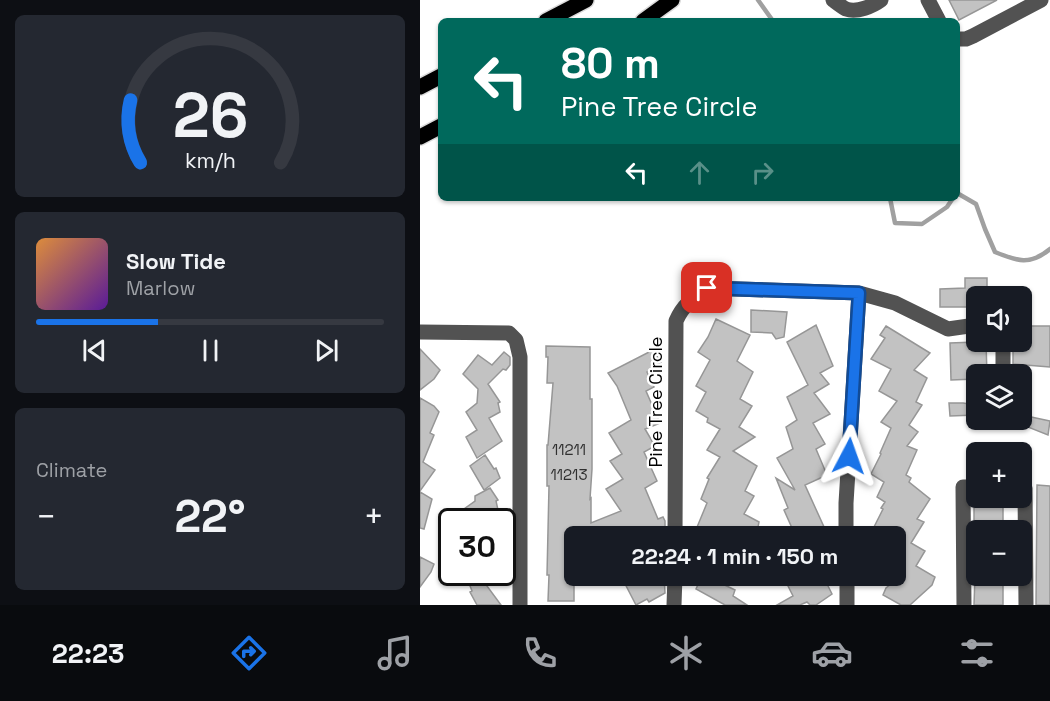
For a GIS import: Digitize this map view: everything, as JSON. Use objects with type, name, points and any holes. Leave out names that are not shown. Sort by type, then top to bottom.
[{"type":"main road","points":[[552,18],[586,0]]},
{"type":"main road","points":[[647,18],[672,0]]},
{"type":"main road","points":[[420,87],[438,78]]},
{"type":"main road","points":[[420,137],[438,128]]},
{"type":"street","points":[[840,3],[854,10],[875,5],[881,0]]},
{"type":"street","points":[[928,0],[937,18]]},
{"type":"street","points":[[960,39],[973,36],[1041,0]]},
{"type":"street","name":"Pine Tree Circle","points":[[675,526],[676,321],[688,302],[707,288],[859,293],[895,303],[948,329],[966,326]]},
{"type":"street","points":[[846,526],[859,293]]},
{"type":"street","points":[[420,332],[509,333],[516,340],[520,357],[520,605]]},
{"type":"street","points":[[964,605],[963,487],[966,487]]},
{"type":"street","points":[[1025,508],[1026,605]]},
{"type":"street","points":[[674,605],[675,586]]},
{"type":"street","points":[[847,586],[847,605]]},
{"type":"building","points":[[949,0],[997,0],[960,19]]},
{"type":"building","points":[[965,278],[987,278],[987,286],[966,286],[966,307],[940,307],[940,289],[965,288]]},
{"type":"building","points":[[751,310],[787,312],[784,337],[776,339],[772,333],[751,332]]},
{"type":"building","points":[[716,319],[750,335],[737,361],[753,372],[740,399],[752,406],[739,427],[755,437],[733,451],[757,466],[745,491],[754,496],[744,514],[759,522],[758,526],[697,526],[707,503],[701,499],[709,479],[707,478],[720,457],[707,450],[720,429],[707,422],[708,418],[696,411],[706,392],[696,386],[710,360],[698,352]]},
{"type":"building","points":[[816,325],[833,366],[820,373],[829,384],[814,393],[830,414],[813,423],[825,444],[816,449],[827,475],[805,485],[824,526],[791,526],[784,510],[788,508],[776,478],[795,490],[777,458],[793,449],[786,427],[797,420],[787,397],[808,385],[787,342]]},
{"type":"building","points":[[886,326],[930,353],[914,370],[927,378],[916,402],[922,405],[909,425],[918,432],[907,446],[917,450],[906,475],[911,478],[909,482],[930,499],[917,519],[924,522],[911,543],[925,551],[916,566],[935,577],[932,585],[910,605],[901,605],[883,595],[888,586],[906,586],[906,526],[874,526],[885,502],[877,497],[884,482],[871,474],[891,428],[881,422],[897,401],[879,391],[891,369],[871,359],[885,338],[880,335]]},
{"type":"building","points":[[1032,326],[1050,326],[1050,367],[1013,364],[1013,352],[1032,352]]},
{"type":"building","points":[[950,343],[966,343],[966,352],[986,352],[987,364],[966,364],[966,379],[951,380]]},
{"type":"building","points":[[546,346],[590,347],[591,523],[621,511],[606,489],[623,479],[610,461],[622,454],[609,433],[631,420],[617,386],[608,373],[653,350],[661,362],[647,372],[654,387],[646,391],[660,423],[645,429],[655,446],[644,452],[657,481],[645,488],[658,519],[663,517],[665,526],[564,526],[564,586],[574,586],[574,601],[548,601],[547,445],[553,383],[547,383],[548,357],[546,357]]},
{"type":"building","points":[[420,349],[440,370],[434,379],[420,390]]},
{"type":"building","points":[[504,352],[510,357],[510,365],[488,384],[500,402],[498,403],[500,412],[489,418],[502,441],[477,458],[466,437],[477,430],[466,412],[477,403],[478,389],[463,374],[478,355],[492,365]]},
{"type":"building","points":[[420,398],[434,406],[439,412],[430,433],[434,435],[423,462],[435,470],[420,491]]},
{"type":"building","points":[[949,403],[966,403],[966,415],[950,416]]},
{"type":"building","points":[[1032,417],[1050,421],[1048,435],[1032,429]]},
{"type":"building","points":[[485,455],[494,469],[496,468],[500,478],[484,490],[470,466]]},
{"type":"building","points":[[1037,485],[1050,486],[1050,605],[1036,605]]},
{"type":"building","points":[[490,488],[498,500],[496,501],[498,508],[465,508],[475,501],[475,496]]},
{"type":"building","points":[[420,492],[432,499],[424,529],[420,528]]},
{"type":"building","points":[[974,508],[1003,508],[1003,520],[974,520]]},
{"type":"building","points":[[420,557],[434,564],[420,587]]},
{"type":"building","points":[[470,586],[487,586],[501,605],[477,605],[470,592],[472,591]]},
{"type":"building","points":[[626,586],[665,586],[665,593],[649,602],[647,599],[636,605]]},
{"type":"building","points":[[697,586],[727,586],[735,590],[733,596],[747,605],[725,605],[696,589]]},
{"type":"building","points":[[788,586],[828,586],[832,594],[816,605],[810,605],[807,602],[800,605],[777,605],[793,596]]},
{"type":"building","points":[[975,586],[1003,586],[1003,605],[974,605]]},
{"type":"waterway","points":[[758,0],[771,18]]},
{"type":"waterway","points":[[960,195],[976,204],[995,252],[1010,258],[1030,260],[1050,249]]},
{"type":"waterway","points":[[891,201],[895,223],[922,224],[947,207],[951,201]]},
{"type":"route","points":[[707,288],[859,293],[849,456]]}]
